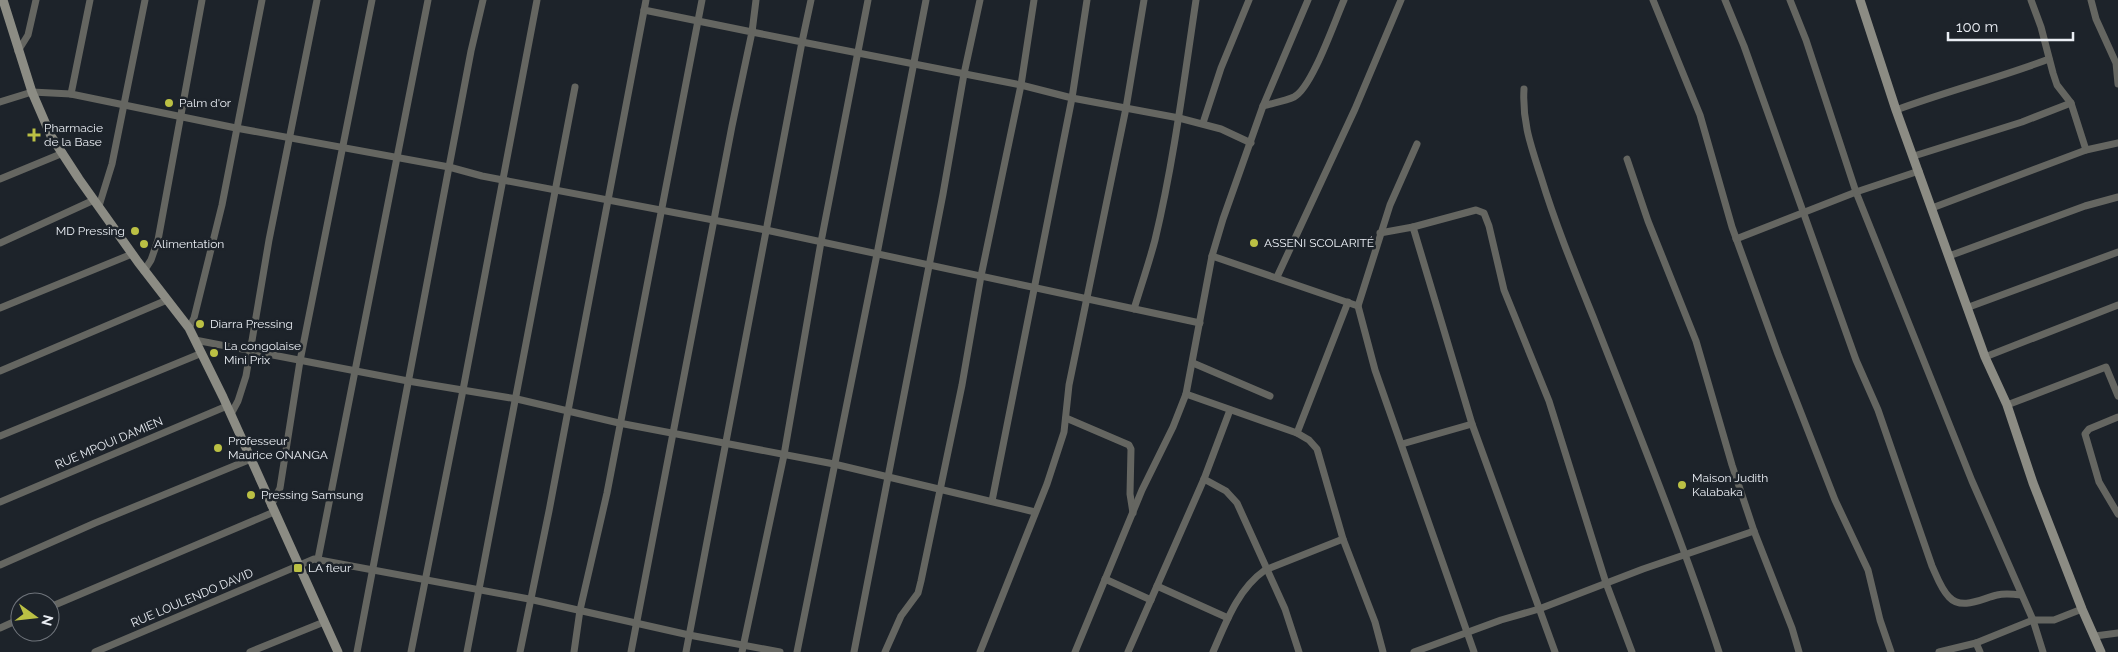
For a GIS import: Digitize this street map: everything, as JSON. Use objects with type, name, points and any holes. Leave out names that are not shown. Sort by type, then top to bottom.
[{"type":"main road","points":[[3,0],[32,92],[51,136],[144,271],[189,328],[229,410],[338,652]]},
{"type":"main road","points":[[1860,0],[1896,110],[1985,358],[2007,405],[2033,483],[2082,609],[2101,652]]},
{"type":"street","points":[[18,51],[28,35],[36,0]]},
{"type":"street","points":[[71,94],[90,0]]},
{"type":"street","points":[[0,243],[96,203],[108,182],[145,0]]},
{"type":"street","points":[[144,271],[151,260],[158,240],[202,0]]},
{"type":"street","points":[[189,328],[194,318],[222,205],[262,0]]},
{"type":"street","points":[[229,410],[242,390],[317,0]]},
{"type":"street","points":[[60,603],[273,509],[280,488],[300,361],[372,0]]},
{"type":"street","points":[[428,0],[415,58],[398,158],[354,370],[318,559],[478,591],[529,599],[689,634],[743,648],[780,652]]},
{"type":"street","points":[[357,652],[471,52],[483,0]]},
{"type":"street","points":[[410,652],[463,390],[537,0]]},
{"type":"street","points":[[520,652],[529,599],[549,511],[566,412],[646,0]]},
{"type":"street","points":[[574,652],[580,610],[607,492],[702,0]]},
{"type":"street","points":[[631,652],[672,433],[752,32],[756,0]]},
{"type":"street","points":[[686,652],[811,0]]},
{"type":"street","points":[[743,648],[784,455],[821,242],[868,0]]},
{"type":"street","points":[[797,652],[926,0]]},
{"type":"street","points":[[854,652],[929,266],[964,74],[980,0]]},
{"type":"street","points":[[885,652],[901,616],[918,593],[962,385],[981,276],[1021,85],[1034,0]]},
{"type":"street","points":[[992,501],[1072,98],[1086,0]]},
{"type":"street","points":[[980,652],[1001,604],[1056,458],[1066,418],[1069,385],[1086,298],[1126,108],[1144,0]]},
{"type":"street","points":[[1134,309],[1155,241],[1179,118],[1196,0]]},
{"type":"street","points":[[1203,123],[1221,68],[1249,0]]},
{"type":"street","points":[[1075,652],[1133,513],[1186,394],[1212,256],[1223,219],[1263,106],[1308,0]]},
{"type":"street","points":[[1263,106],[1295,97],[1303,89],[1322,53],[1344,0]]},
{"type":"street","points":[[1277,277],[1355,109],[1402,0]]},
{"type":"street","points":[[1653,0],[1700,116],[1736,239],[1835,500],[1868,570],[1880,620],[1891,652]]},
{"type":"street","points":[[1725,0],[1856,360],[1878,410],[1940,584],[1949,598],[1956,602],[1965,603],[2007,594],[2021,595]]},
{"type":"street","points":[[1790,0],[1806,40],[1856,192],[1972,481],[2033,620],[2043,652]]},
{"type":"street","points":[[2032,0],[2058,85],[2071,103],[2086,150]]},
{"type":"street","points":[[2091,0],[2096,19],[2117,63],[2118,84]]},
{"type":"street","points":[[644,10],[1203,123],[1251,144]]},
{"type":"street","points":[[1896,110],[2049,59]]},
{"type":"street","points":[[467,652],[576,87]]},
{"type":"street","points":[[1524,89],[1522,110],[1526,130],[1556,226],[1685,554],[1719,652]]},
{"type":"street","points":[[0,102],[32,92],[71,94],[236,128],[449,167],[555,190],[766,230],[1200,323]]},
{"type":"street","points":[[1914,156],[2022,122],[2071,103]]},
{"type":"street","points":[[1932,208],[2086,150],[2118,143]]},
{"type":"street","points":[[1418,144],[1380,234],[1358,306],[1375,370],[1474,652]]},
{"type":"street","points":[[0,179],[62,153]]},
{"type":"street","points":[[1626,159],[1648,221],[1696,341],[1732,465],[1754,531],[1792,628],[1799,652]]},
{"type":"street","points":[[1736,239],[1856,192],[1919,172]]},
{"type":"street","points":[[1949,256],[2085,206],[2118,197]]},
{"type":"street","points":[[1380,234],[1476,210],[1484,213],[1489,226],[1504,290],[1549,401],[1606,583],[1632,652]]},
{"type":"street","points":[[1413,227],[1472,424],[1555,652]]},
{"type":"street","points":[[1968,307],[2118,252]]},
{"type":"street","points":[[0,308],[132,254]]},
{"type":"street","points":[[1212,256],[1358,306]]},
{"type":"street","points":[[0,371],[167,300]]},
{"type":"street","points":[[1296,433],[1348,302]]},
{"type":"street","points":[[1985,358],[2118,305]]},
{"type":"street","points":[[195,340],[408,381],[517,399],[619,424],[834,464],[1035,512]]},
{"type":"street","points":[[0,436],[202,353]]},
{"type":"street","points":[[1193,362],[1270,396]]},
{"type":"street","points":[[2007,405],[2106,367],[2118,396]]},
{"type":"street","points":[[1186,394],[1296,433],[1310,440],[1317,449],[1343,539],[1375,622],[1383,652]]},
{"type":"street","name":"RUE MPOUI DAMIEN","points":[[0,502],[229,410]]},
{"type":"street","points":[[1128,652],[1204,478],[1230,410]]},
{"type":"street","points":[[2118,416],[2089,429],[2085,434],[2098,482],[2118,514]]},
{"type":"street","points":[[1066,418],[1129,445],[1131,449],[1130,494],[1133,513]]},
{"type":"street","points":[[1402,444],[1472,424]]},
{"type":"street","points":[[0,565],[95,523],[250,459]]},
{"type":"street","points":[[1204,478],[1226,491],[1236,503],[1265,570],[1285,609],[1299,652]]},
{"type":"street","points":[[1414,652],[1754,531]]},
{"type":"street","points":[[1213,652],[1228,618],[1246,586],[1254,577],[1265,570],[1343,539]]},
{"type":"street","name":"RUE LOULENDO DAVID","points":[[95,652],[309,560],[318,559]]},
{"type":"street","points":[[1105,579],[1151,600]]},
{"type":"street","points":[[1157,586],[1228,618]]},
{"type":"street","points":[[1938,652],[1976,642],[2033,620],[2054,620],[2082,609]]},
{"type":"street","points":[[250,652],[324,622]]},
{"type":"street","points":[[2095,636],[2118,632]]},
{"type":"street","points":[[1976,642],[1980,652]]},
{"type":"place","name":"Palm d'or","points":[[169,103]]},
{"type":"place","name":"Pharmacie de la Base","points":[[34,135]]},
{"type":"place","name":"MD Pressing","points":[[135,231]]},
{"type":"place","name":"ASSENI SCOLARITÉ","points":[[1254,243]]},
{"type":"place","name":"Alimentation","points":[[144,244]]},
{"type":"place","name":"Diarra Pressing","points":[[200,324]]},
{"type":"place","name":"La congolaise Mini Prix","points":[[214,353]]},
{"type":"place","name":"Professeur Maurice ONANGA","points":[[218,448]]},
{"type":"place","name":"Maison Judith Kalabaka","points":[[1682,485]]},
{"type":"place","name":"Pressing Samsung","points":[[251,495]]},
{"type":"place","name":"LA fleur","points":[[298,568]]}]
